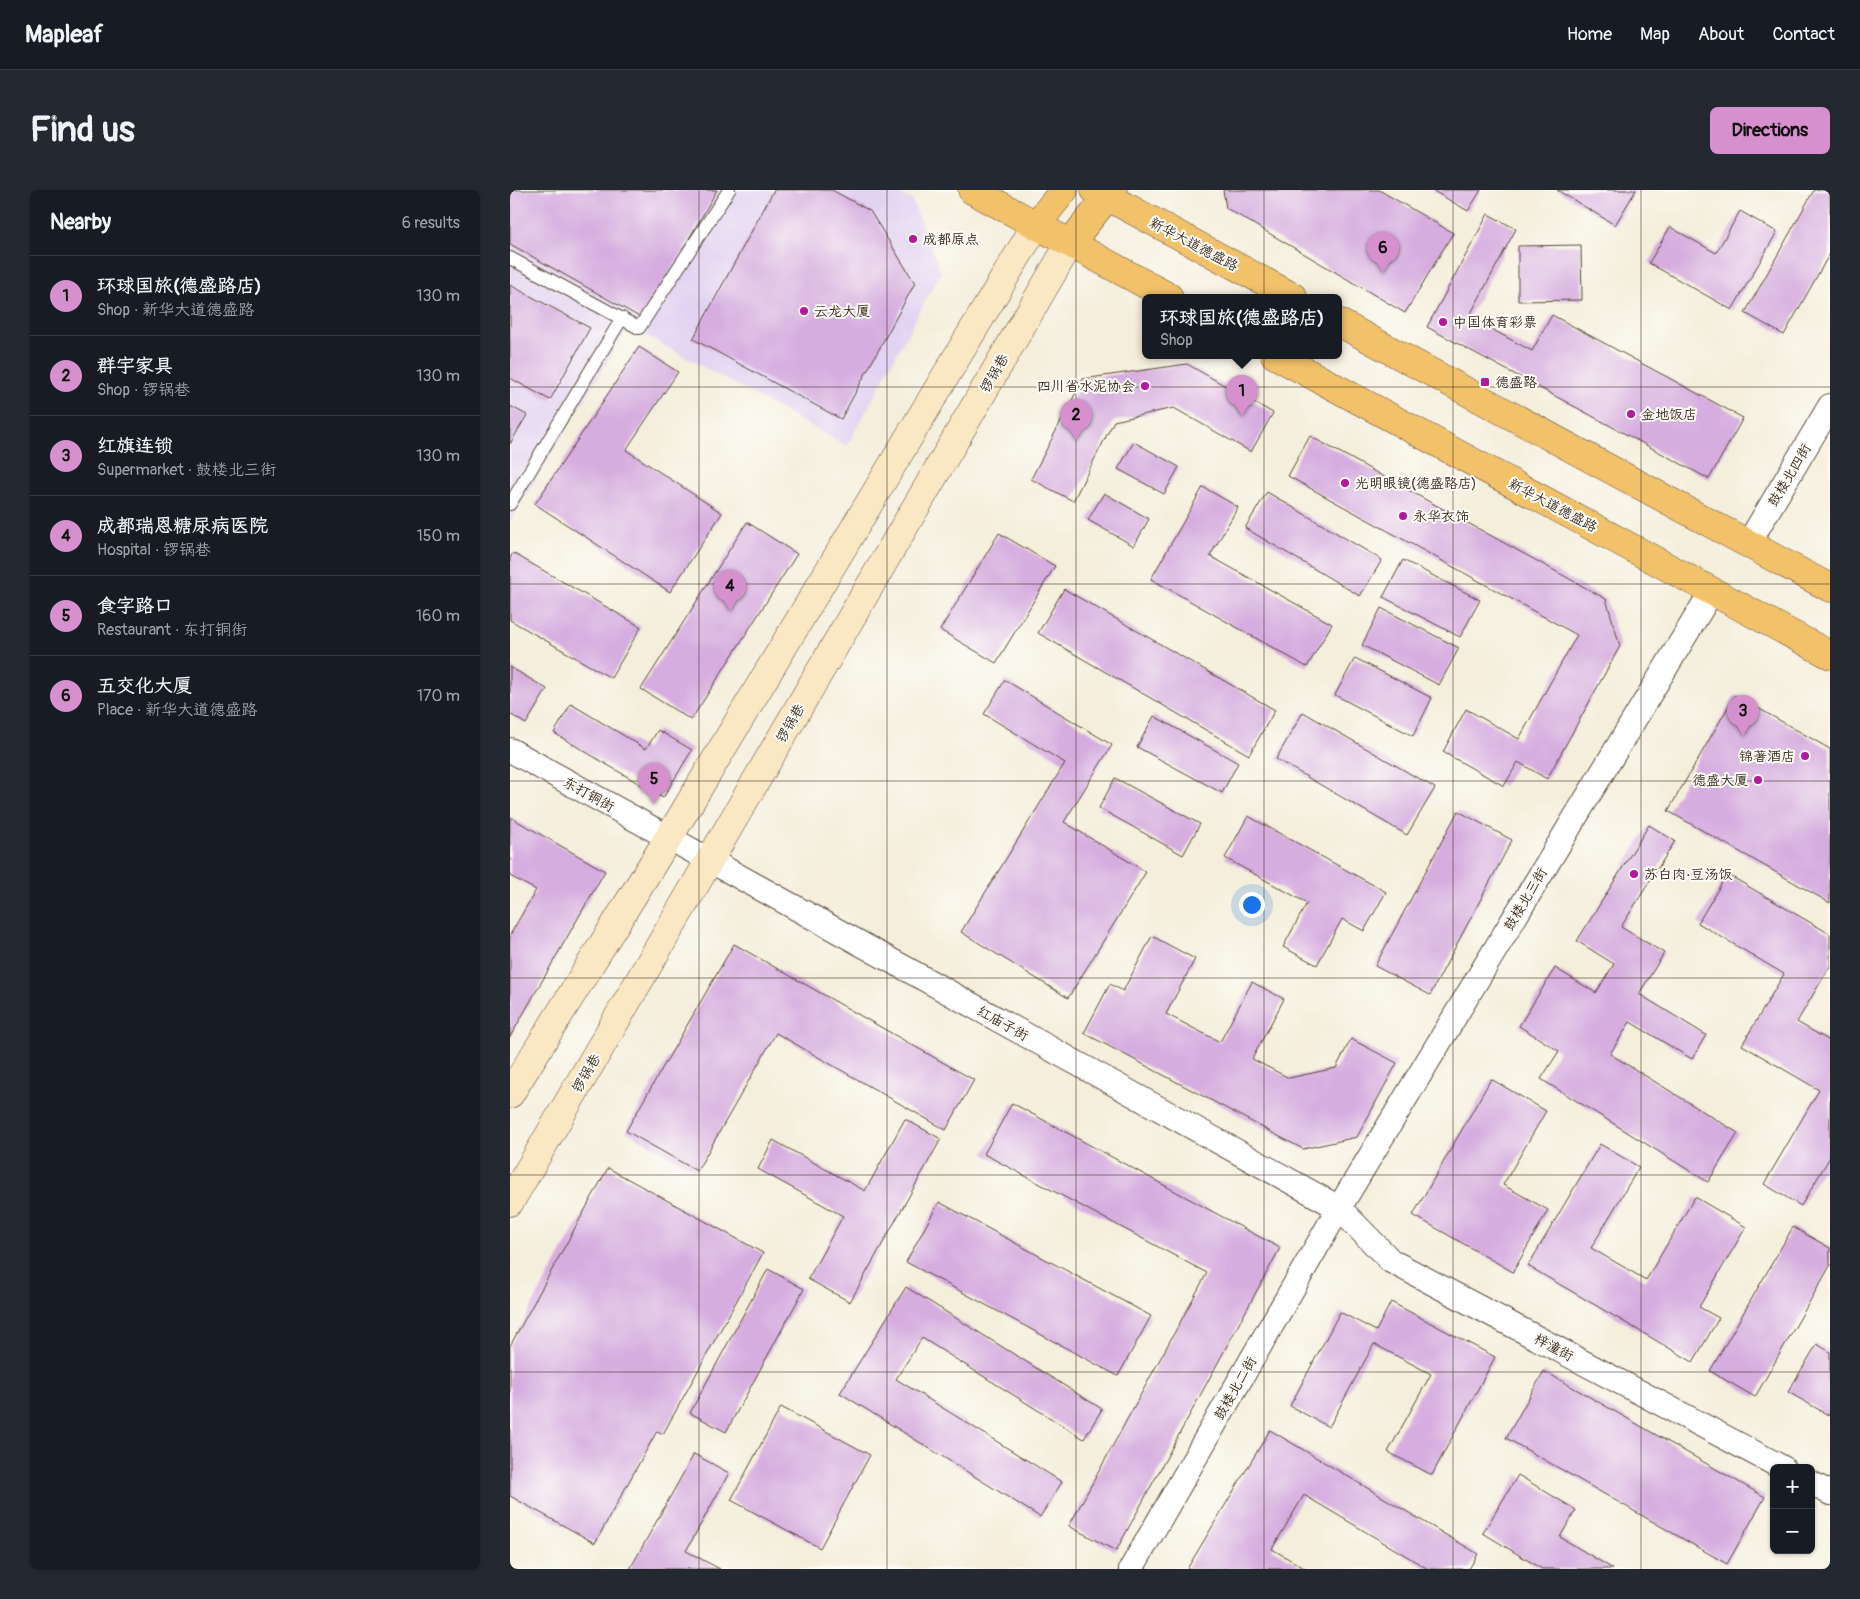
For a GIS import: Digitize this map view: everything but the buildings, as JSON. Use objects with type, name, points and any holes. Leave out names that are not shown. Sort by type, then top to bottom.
[{"type":"main road","points":[[972,190],[1164,294]]},
{"type":"main road","points":[[510,1094],[668,839],[1036,225],[1064,190]]},
{"type":"main road","points":[[1070,243],[1106,192]]},
{"type":"main road","name":"新华大道德盛路","points":[[1106,192],[1289,294]]},
{"type":"main road","name":"锣锅巷","points":[[510,1202],[1070,243]]},
{"type":"main road","points":[[1342,324],[1830,588]]},
{"type":"main road","name":"新华大道德盛路","points":[[1283,359],[1830,655]]},
{"type":"street","name":"鼓楼北四街","points":[[1748,544],[1830,406]]},
{"type":"street","name":"鼓楼北三街","points":[[1339,1208],[1712,591]]},
{"type":"street","name":"东打铜街","points":[[510,750],[668,839]]},
{"type":"street","name":"红庙子街","points":[[668,839],[1339,1208]]},
{"type":"street","name":"梓潼街","points":[[1339,1208],[1391,1261],[1775,1464]]},
{"type":"street","name":"鼓楼北二街","points":[[1131,1569],[1339,1208]]},
{"type":"street","points":[[1815,1485],[1830,1493]]},
{"type":"lane","points":[[510,258],[640,328],[729,190]]},
{"type":"lane","points":[[510,504],[622,318]]},
{"type":"shaded area","points":[[510,190],[893,190],[912,200],[941,272],[847,446],[629,326],[510,522]]},
{"type":"place","name":"成都原点","points":[[913,239]]},
{"type":"place","name":"五交化大厦","points":[[1383,273]]},
{"type":"place","name":"云龙大厦","points":[[804,311]]},
{"type":"place","name":"中国体育彩票","points":[[1443,322]]},
{"type":"place","name":"德盛路","points":[[1485,382]]},
{"type":"place","name":"四川省水泥协会","points":[[1145,386]]},
{"type":"place","name":"金地饭店","points":[[1631,414]]},
{"type":"place","name":"环球国旅(德盛路店)","points":[[1242,416]]},
{"type":"place","name":"群宇家具","points":[[1076,440]]},
{"type":"place","name":"光明眼镜(德盛路店)","points":[[1345,483]]},
{"type":"place","name":"永华衣饰","points":[[1403,516]]},
{"type":"place","name":"成都瑞恩糖尿病医院","points":[[730,611]]},
{"type":"place","name":"红旗连锁","points":[[1743,736]]},
{"type":"place","name":"锦著酒店","points":[[1805,756]]},
{"type":"place","name":"德盛大厦","points":[[1758,780]]},
{"type":"place","name":"食字路口","points":[[654,804]]},
{"type":"place","name":"苏白肉·豆汤饭","points":[[1634,874]]}]
